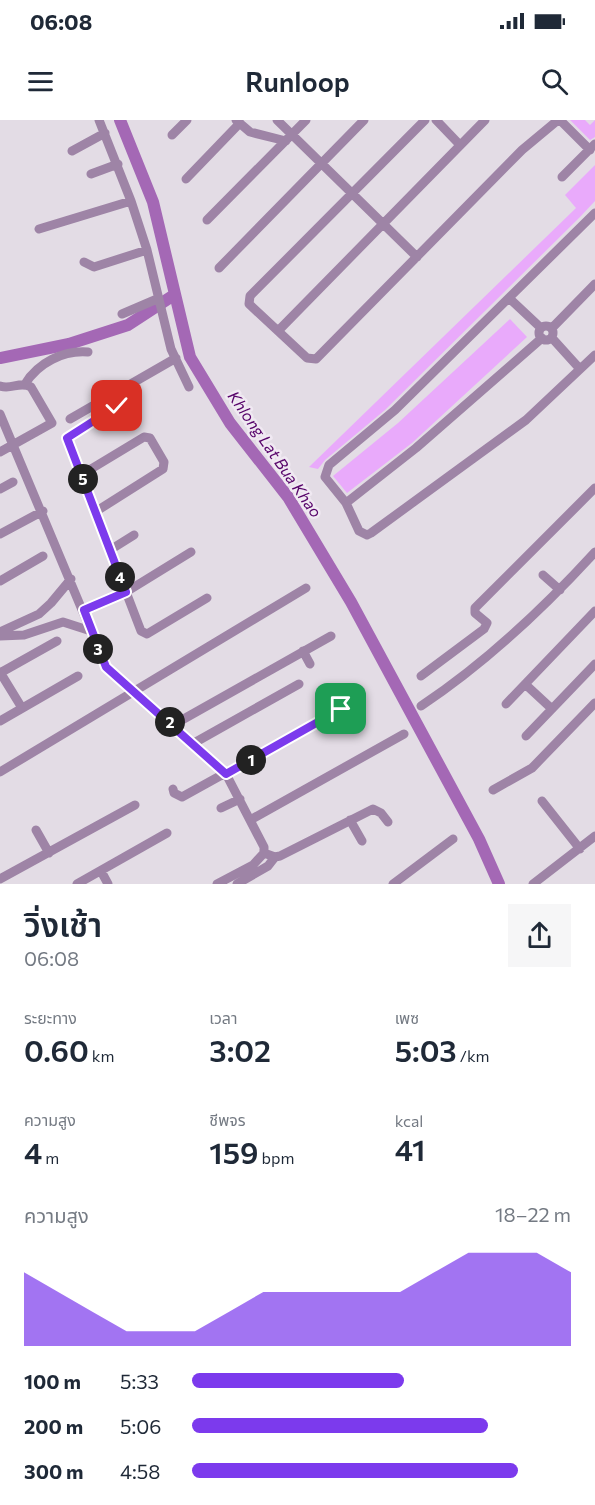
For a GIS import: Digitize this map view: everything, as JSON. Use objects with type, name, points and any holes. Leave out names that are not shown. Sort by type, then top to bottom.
[{"type":"street","points":[[99,120],[131,201],[147,250],[161,316],[189,387]]},
{"type":"street","points":[[172,135],[187,120]]},
{"type":"street","points":[[277,120],[289,138],[321,164],[417,257]]},
{"type":"street","points":[[207,220],[306,120]]},
{"type":"street","points":[[219,268],[364,120]]},
{"type":"street","points":[[425,120],[250,296],[249,304],[307,358],[316,359],[522,150],[559,120],[592,147],[562,177]]},
{"type":"street","points":[[436,120],[460,145]]},
{"type":"street","points":[[278,331],[485,120]]},
{"type":"street","points":[[186,179],[238,122],[250,132],[289,138]]},
{"type":"street","points":[[72,152],[105,133]]},
{"type":"street","points":[[91,174],[118,164]]},
{"type":"street","points":[[39,229],[131,201]]},
{"type":"street","points":[[595,213],[395,410],[329,465],[325,477],[346,503],[359,531],[367,535],[526,420],[595,355]]},
{"type":"street","points":[[84,262],[94,267],[147,250]]},
{"type":"street","points":[[346,503],[416,448],[546,333],[595,284]]},
{"type":"street","points":[[122,314],[157,297]]},
{"type":"street","points":[[509,298],[580,369]]},
{"type":"street","points":[[25,384],[35,369],[54,358],[88,352]]},
{"type":"street","points":[[70,419],[176,358]]},
{"type":"street","points":[[0,386],[7,388],[25,384],[31,387],[51,423],[0,452]]},
{"type":"street","points":[[117,406],[67,438],[141,631],[147,634],[207,598]]},
{"type":"street","points":[[0,414],[15,444],[106,667],[194,743],[226,774],[260,834],[264,853]]},
{"type":"street","points":[[81,475],[147,436],[164,462],[163,469],[95,512]]},
{"type":"street","points":[[0,489],[13,482]]},
{"type":"street","points":[[421,676],[484,629],[487,623],[476,613],[475,608],[595,488]]},
{"type":"street","points":[[0,534],[43,511]]},
{"type":"street","points":[[110,550],[134,535]]},
{"type":"street","points":[[84,610],[126,592],[191,552]]},
{"type":"street","points":[[421,706],[475,669],[560,590],[595,552]]},
{"type":"street","points":[[0,581],[43,556]]},
{"type":"street","points":[[543,575],[560,590]]},
{"type":"street","points":[[0,634],[39,614],[71,579]]},
{"type":"street","points":[[0,772],[306,588]]},
{"type":"street","points":[[506,704],[595,611]]},
{"type":"street","points":[[0,634],[24,635],[63,622],[91,632]]},
{"type":"street","points":[[173,725],[254,683],[331,636]]},
{"type":"street","points":[[22,708],[0,673],[57,641]]},
{"type":"street","points":[[303,651],[310,664]]},
{"type":"street","points":[[526,736],[595,664]]},
{"type":"street","points":[[0,721],[78,676]]},
{"type":"street","points":[[194,743],[300,684]]},
{"type":"street","points":[[525,684],[552,709]]},
{"type":"street","points":[[493,790],[526,773],[595,703]]},
{"type":"street","points":[[173,789],[174,793],[182,797],[341,709]]},
{"type":"street","points":[[252,819],[404,734]]},
{"type":"street","points":[[221,808],[240,799]]},
{"type":"street","points":[[542,801],[580,849]]},
{"type":"street","points":[[0,879],[135,805]]},
{"type":"street","points":[[237,884],[268,866],[275,857],[374,809],[381,813],[388,822]]},
{"type":"street","points":[[350,820],[362,841]]},
{"type":"street","points":[[36,830],[49,853]]},
{"type":"street","points":[[77,884],[167,833]]},
{"type":"street","points":[[534,883],[595,836]]},
{"type":"street","points":[[393,884],[453,839]]},
{"type":"street","points":[[264,853],[275,857]]},
{"type":"street","points":[[217,884],[253,864],[264,853]]},
{"type":"street","points":[[101,871],[108,884]]},
{"type":"building","points":[[570,120],[585,120],[590,125],[595,120],[595,137],[590,140]]},
{"type":"building","points":[[595,165],[595,201],[580,217],[385,410],[325,460],[318,469],[309,467],[576,208],[565,195]]},
{"type":"building","points":[[510,319],[527,337],[412,443],[347,493],[333,476],[398,423]]},
{"type":"waterway","name":"Khlong Lat Bua Khao","points":[[120,120],[153,202],[190,357],[230,423],[288,497],[351,602],[479,839],[499,884]]},
{"type":"waterway","points":[[0,358],[69,344],[128,325],[174,295]]},
{"type":"route","points":[[117,406],[69,434],[67,438],[126,592],[84,610],[106,667],[226,774],[341,709]]}]
